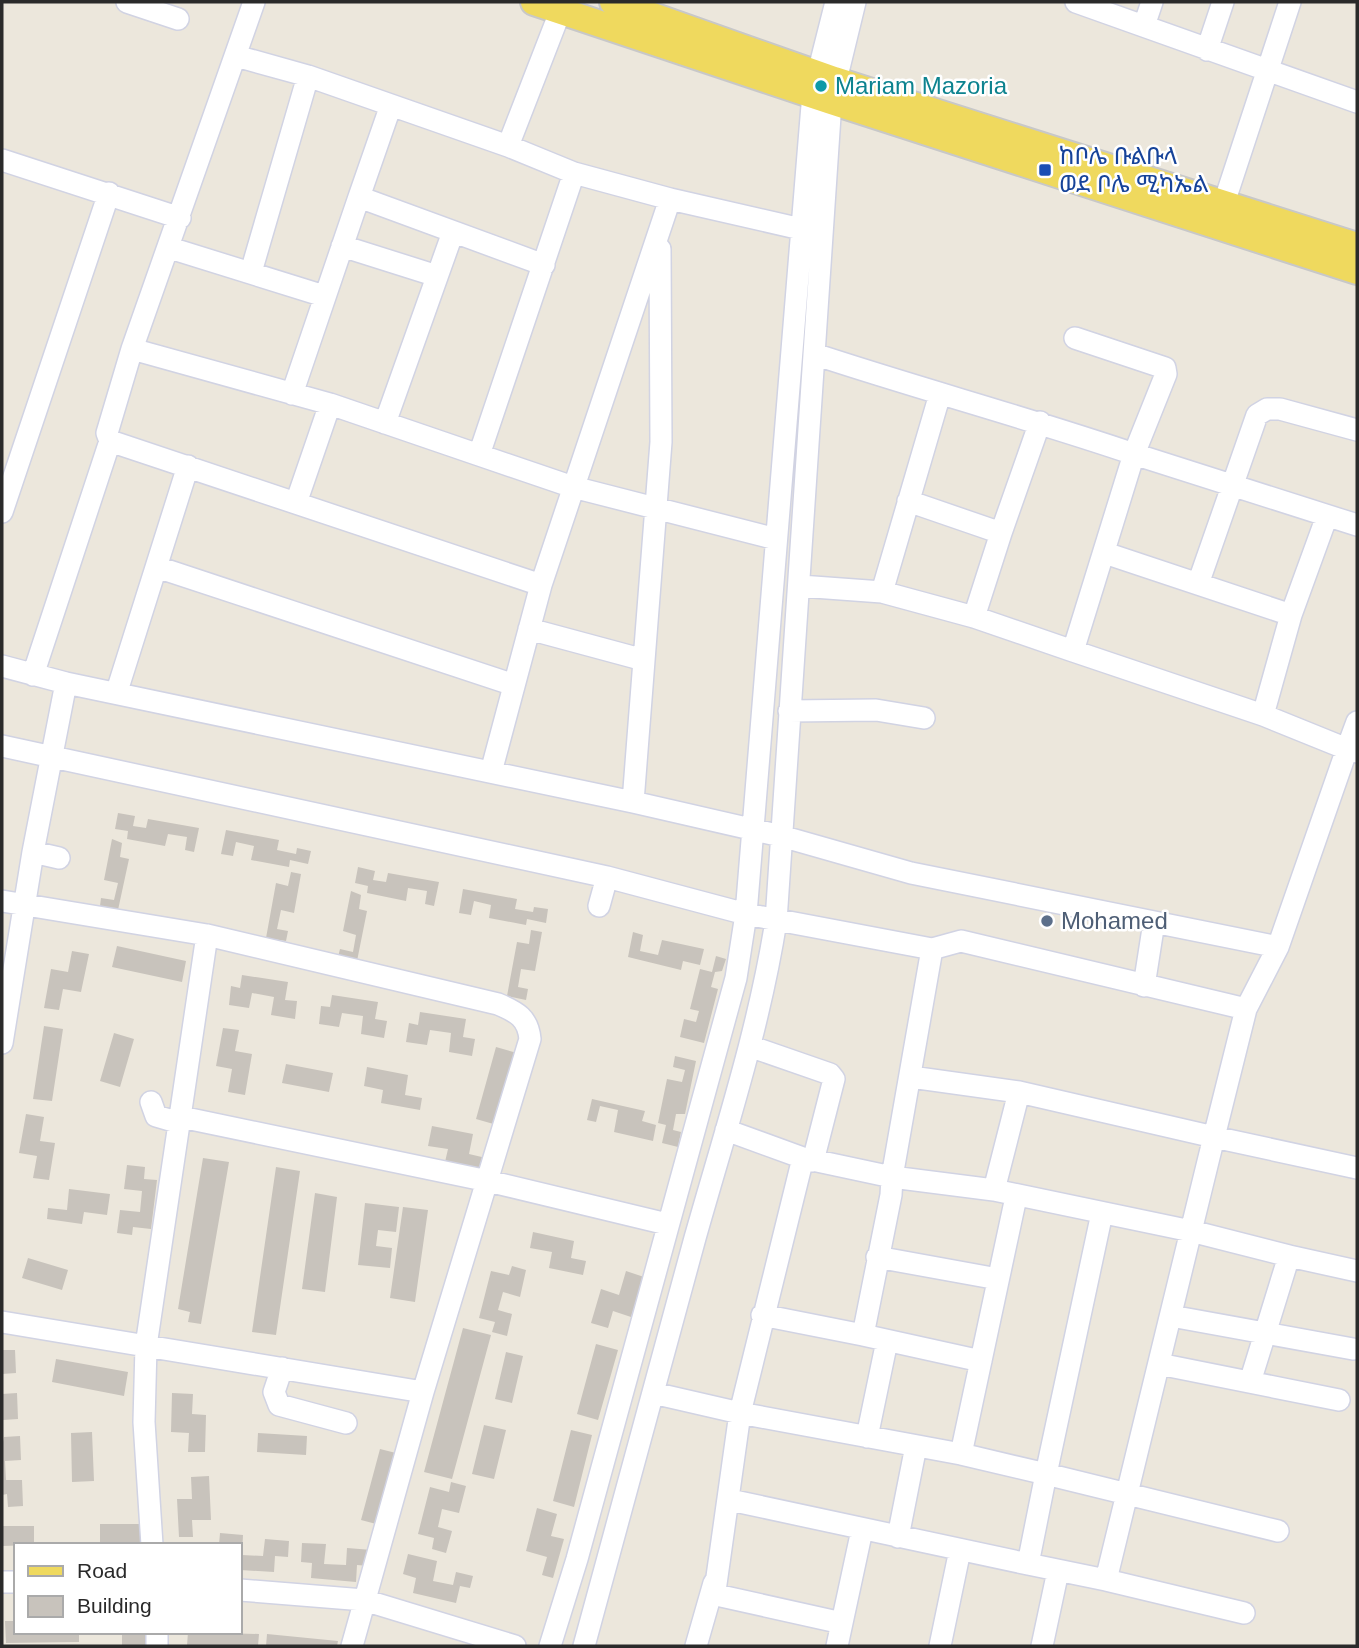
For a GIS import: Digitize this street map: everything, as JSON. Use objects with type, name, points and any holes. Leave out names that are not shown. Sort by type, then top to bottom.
[{"type":"main road","points":[[534,2],[1224,203],[1357,246]]},
{"type":"main road","points":[[612,2],[824,87],[1357,271]]},
{"type":"street","points":[[127,2],[178,19]]},
{"type":"street","points":[[33,675],[110,441],[107,433],[132,349],[170,248],[254,2]]},
{"type":"street","points":[[550,1646],[577,1559],[667,1224],[729,1008],[746,914],[801,229],[836,2]]},
{"type":"street","points":[[584,1646],[726,1130],[752,1047],[776,920],[814,354],[824,87],[855,2]]},
{"type":"street","points":[[1076,2],[1268,72],[1356,98]]},
{"type":"street","points":[[1144,26],[1152,2]]},
{"type":"street","points":[[1207,50],[1223,2]]},
{"type":"street","points":[[1224,203],[1290,2]]},
{"type":"street","points":[[508,146],[561,12]]},
{"type":"street","points":[[236,56],[308,76],[391,104],[574,173],[670,199],[801,229]]},
{"type":"street","points":[[251,272],[308,76]]},
{"type":"street","points":[[292,394],[391,104]]},
{"type":"street","points":[[2,160],[180,218]]},
{"type":"street","points":[[480,455],[574,173]]},
{"type":"street","points":[[2,512],[109,193]]},
{"type":"street","points":[[359,197],[544,265]]},
{"type":"street","points":[[491,772],[541,585],[670,199]]},
{"type":"street","points":[[385,423],[453,232]]},
{"type":"street","points":[[633,802],[661,442],[660,233]]},
{"type":"street","points":[[342,246],[437,276]]},
{"type":"street","points":[[170,248],[324,296]]},
{"type":"street","points":[[1073,651],[1133,454],[1166,374],[1165,368],[1075,338]]},
{"type":"street","points":[[132,349],[330,404],[573,487],[656,506],[776,539]]},
{"type":"street","points":[[814,354],[1040,422],[1357,525]]},
{"type":"street","points":[[882,592],[940,394]]},
{"type":"street","points":[[296,503],[330,404]]},
{"type":"street","points":[[1198,584],[1257,415],[1267,409],[1280,409],[1357,430]]},
{"type":"street","points":[[974,617],[1040,422]]},
{"type":"street","points":[[110,441],[541,585]]},
{"type":"street","points":[[117,691],[188,466]]},
{"type":"street","points":[[908,501],[1001,533]]},
{"type":"street","points":[[1263,715],[1291,615],[1327,516]]},
{"type":"street","points":[[1105,553],[1291,615]]},
{"type":"street","points":[[157,568],[514,685]]},
{"type":"street","points":[[800,586],[882,592],[974,617],[1263,715],[1352,750]]},
{"type":"street","points":[[529,629],[644,660]]},
{"type":"street","points":[[2,666],[66,683],[117,691],[633,802],[781,836],[911,873],[1278,947]]},
{"type":"street","points":[[2,1043],[33,852],[66,683]]},
{"type":"street","points":[[789,711],[876,710],[924,718]]},
{"type":"street","points":[[1105,1580],[1246,1009],[1278,947],[1352,750],[1357,722]]},
{"type":"street","points":[[2,746],[51,759],[146,776],[607,877],[746,914],[932,949],[961,941],[1246,1009]]},
{"type":"street","points":[[33,852],[59,858]]},
{"type":"street","points":[[599,906],[607,877]]},
{"type":"street","points":[[2,901],[207,935],[498,1004],[517,1012],[529,1025],[530,1039],[424,1392],[352,1646]]},
{"type":"street","points":[[1144,986],[1154,922]]},
{"type":"street","points":[[152,1543],[138,1461],[146,1346],[207,935]]},
{"type":"street","points":[[863,1335],[891,1195],[932,949]]},
{"type":"street","points":[[696,1646],[714,1583],[730,1500],[740,1413],[762,1315],[834,1079],[830,1074],[752,1047]]},
{"type":"street","points":[[911,1077],[1019,1092],[1357,1168]]},
{"type":"street","points":[[994,1190],[1019,1092]]},
{"type":"street","points":[[151,1102],[156,1116],[328,1141],[667,1224]]},
{"type":"street","points":[[726,1130],[808,1160],[892,1177],[994,1190],[1016,1197],[1191,1231],[1357,1270]]},
{"type":"street","points":[[961,1454],[1016,1197]]},
{"type":"street","points":[[1028,1564],[1102,1213]]},
{"type":"street","points":[[1250,1382],[1268,1332],[1289,1256]]},
{"type":"street","points":[[877,1257],[998,1279]]},
{"type":"street","points":[[762,1315],[981,1361]]},
{"type":"street","points":[[1171,1317],[1353,1349]]},
{"type":"street","points":[[2,1322],[424,1392]]},
{"type":"street","points":[[867,1437],[887,1341]]},
{"type":"street","points":[[1159,1364],[1339,1400]]},
{"type":"street","points":[[282,1368],[274,1391],[279,1405],[346,1423]]},
{"type":"street","points":[[653,1393],[740,1413],[961,1454],[1278,1531]]},
{"type":"street","points":[[898,1537],[916,1446]]},
{"type":"street","points":[[730,1500],[1105,1580],[1244,1613]]},
{"type":"street","points":[[837,1646],[862,1530]]},
{"type":"street","points":[[940,1646],[960,1550]]},
{"type":"street","points":[[1042,1646],[1058,1571]]},
{"type":"street","points":[[714,1583],[715,1591],[721,1596],[842,1623]]},
{"type":"street","points":[[242,1590],[364,1600],[515,1646]]},
{"type":"building","points":[[118,813],[135,816],[133,826],[146,828],[148,819],[199,828],[194,852],[185,850],[187,837],[168,834],[165,846],[127,839],[128,831],[115,829]]},
{"type":"building","points":[[226,830],[279,840],[277,850],[296,854],[297,848],[311,851],[308,864],[290,860],[289,867],[251,860],[254,846],[236,842],[233,856],[221,854]]},
{"type":"building","points":[[112,839],[122,843],[120,857],[129,859],[118,910],[100,906],[101,898],[114,900],[118,883],[104,880]]},
{"type":"building","points":[[358,867],[375,871],[373,880],[386,882],[388,873],[439,882],[434,906],[425,904],[427,891],[408,888],[406,901],[367,893],[368,886],[355,883]]},
{"type":"building","points":[[291,872],[301,874],[294,913],[281,910],[277,929],[288,931],[286,941],[266,938],[276,883],[288,886]]},
{"type":"building","points":[[463,889],[517,899],[515,909],[533,912],[534,907],[548,909],[546,923],[527,919],[526,925],[489,918],[491,905],[474,901],[471,915],[459,913]]},
{"type":"building","points":[[351,891],[361,895],[359,909],[367,911],[357,961],[338,957],[340,949],[353,952],[356,935],[343,931]]},
{"type":"building","points":[[531,930],[542,932],[535,971],[521,969],[518,987],[528,989],[526,1000],[507,996],[517,942],[529,944]]},
{"type":"building","points":[[633,932],[643,935],[640,951],[658,955],[662,940],[704,949],[700,965],[683,961],[681,970],[628,957]]},
{"type":"building","points":[[117,946],[186,961],[182,982],[112,967]]},
{"type":"building","points":[[72,951],[89,954],[81,992],[63,989],[59,1010],[44,1008],[51,969],[68,972]]},
{"type":"building","points":[[716,956],[726,959],[722,971],[715,972],[711,987],[718,989],[704,1043],[680,1037],[684,1019],[696,1022],[699,1011],[690,1009],[700,969],[712,972]]},
{"type":"building","points":[[242,975],[288,982],[285,1000],[297,1001],[295,1019],[271,1015],[274,997],[252,993],[249,1008],[229,1005],[231,986],[240,988]]},
{"type":"building","points":[[332,995],[378,1002],[375,1019],[387,1021],[384,1038],[361,1034],[363,1016],[342,1013],[339,1027],[319,1024],[321,1006],[330,1007]]},
{"type":"building","points":[[420,1012],[466,1019],[463,1037],[475,1039],[472,1056],[449,1052],[451,1033],[430,1030],[427,1045],[406,1042],[409,1023],[418,1025]]},
{"type":"building","points":[[44,1026],[63,1029],[52,1101],[33,1099]]},
{"type":"building","points":[[223,1028],[239,1030],[235,1051],[252,1054],[245,1095],[228,1092],[232,1069],[216,1066]]},
{"type":"building","points":[[114,1033],[134,1039],[120,1087],[100,1081]]},
{"type":"building","points":[[496,1047],[517,1053],[497,1125],[476,1119]]},
{"type":"building","points":[[675,1056],[696,1061],[685,1114],[676,1114],[673,1130],[681,1132],[678,1147],[662,1143],[666,1125],[658,1123],[667,1079],[682,1082],[685,1070],[673,1067]]},
{"type":"building","points":[[286,1064],[333,1073],[329,1092],[282,1083]]},
{"type":"building","points":[[367,1067],[408,1075],[405,1095],[422,1098],[420,1110],[381,1103],[383,1090],[364,1086]]},
{"type":"building","points":[[592,1099],[645,1111],[642,1121],[656,1125],[653,1141],[614,1132],[618,1110],[600,1106],[596,1122],[587,1120]]},
{"type":"building","points":[[26,1114],[44,1117],[40,1141],[55,1143],[49,1180],[33,1178],[37,1156],[19,1153]]},
{"type":"building","points":[[432,1126],[473,1134],[469,1154],[486,1158],[484,1169],[445,1162],[448,1149],[428,1146]]},
{"type":"building","points":[[203,1158],[229,1162],[201,1324],[188,1322],[190,1312],[178,1309]]},
{"type":"building","points":[[127,1165],[145,1167],[144,1179],[157,1180],[151,1229],[133,1227],[132,1235],[117,1233],[120,1210],[140,1212],[142,1191],[124,1189]]},
{"type":"building","points":[[276,1167],[300,1171],[276,1335],[252,1332]]},
{"type":"building","points":[[69,1189],[110,1194],[107,1215],[84,1212],[82,1224],[47,1219],[48,1208],[67,1210]]},
{"type":"building","points":[[315,1193],[337,1197],[325,1292],[302,1289]]},
{"type":"building","points":[[365,1203],[399,1207],[396,1232],[378,1230],[376,1246],[392,1248],[390,1268],[358,1265]]},
{"type":"building","points":[[403,1207],[428,1210],[415,1302],[390,1298]]},
{"type":"building","points":[[533,1232],[574,1241],[571,1258],[586,1261],[583,1275],[549,1268],[552,1252],[530,1248]]},
{"type":"building","points":[[28,1258],[68,1270],[62,1290],[22,1278]]},
{"type":"building","points":[[512,1266],[526,1270],[520,1297],[503,1292],[498,1310],[512,1314],[507,1336],[492,1332],[495,1322],[479,1318],[491,1271],[509,1275]]},
{"type":"building","points":[[626,1271],[644,1277],[631,1317],[613,1311],[608,1328],[591,1323],[601,1289],[619,1295]]},
{"type":"building","points":[[463,1328],[491,1335],[452,1479],[424,1472]]},
{"type":"building","points":[[596,1344],[618,1350],[598,1420],[577,1414]]},
{"type":"building","points":[[2,1350],[15,1350],[16,1373],[2,1374]]},
{"type":"building","points":[[506,1352],[523,1356],[512,1403],[495,1399]]},
{"type":"building","points":[[56,1359],[128,1372],[124,1396],[52,1382]]},
{"type":"building","points":[[17,1393],[18,1419],[3,1420],[2,1394]]},
{"type":"building","points":[[172,1393],[193,1394],[192,1414],[206,1415],[205,1452],[188,1452],[189,1433],[171,1432]]},
{"type":"building","points":[[484,1425],[506,1430],[494,1479],[472,1474]]},
{"type":"building","points":[[571,1430],[592,1435],[574,1507],[553,1501]]},
{"type":"building","points":[[92,1432],[94,1481],[72,1482],[71,1433]]},
{"type":"building","points":[[258,1433],[307,1436],[306,1455],[257,1452]]},
{"type":"building","points":[[20,1436],[21,1460],[5,1461],[6,1480],[22,1480],[23,1506],[8,1507],[7,1494],[2,1495],[2,1447],[4,1437]]},
{"type":"building","points":[[380,1449],[400,1454],[380,1525],[361,1520]]},
{"type":"building","points":[[209,1476],[211,1520],[192,1520],[193,1537],[179,1537],[177,1499],[192,1499],[191,1477]]},
{"type":"building","points":[[451,1482],[466,1486],[459,1513],[442,1509],[438,1527],[452,1531],[446,1553],[432,1549],[434,1538],[418,1534],[430,1487],[449,1492]]},
{"type":"building","points":[[537,1508],[557,1514],[551,1536],[564,1539],[553,1578],[542,1575],[547,1557],[526,1551]]},
{"type":"building","points":[[100,1524],[142,1524],[142,1542],[100,1543]]},
{"type":"building","points":[[2,1526],[34,1526],[34,1543],[2,1546]]},
{"type":"building","points":[[220,1533],[243,1535],[242,1555],[242,1543],[219,1543]]},
{"type":"building","points":[[265,1539],[289,1541],[288,1557],[275,1556],[274,1572],[242,1570],[242,1555],[263,1556]]},
{"type":"building","points":[[302,1543],[326,1544],[324,1564],[346,1565],[347,1548],[372,1550],[370,1566],[357,1565],[356,1582],[311,1578],[312,1563],[301,1562]]},
{"type":"building","points":[[408,1554],[437,1561],[433,1581],[453,1585],[456,1572],[473,1576],[470,1588],[460,1586],[456,1603],[413,1593],[416,1578],[403,1574]]},
{"type":"building","points":[[5,1621],[14,1621],[14,1634],[79,1634],[79,1642],[6,1643]]},
{"type":"building","points":[[122,1634],[145,1634],[145,1646],[122,1646]]},
{"type":"building","points":[[188,1634],[259,1634],[258,1646],[187,1646]]},
{"type":"building","points":[[267,1634],[338,1641],[337,1646],[266,1646]]},
{"type":"place","name":"Mariam Mazoria","points":[[821,86]]},
{"type":"place","name":"ከቦሌ ቡልቡላ ወደ ቦሌ ሚካኤል","points":[[1045,170]]},
{"type":"place","name":"Mohamed","points":[[1047,921]]}]
